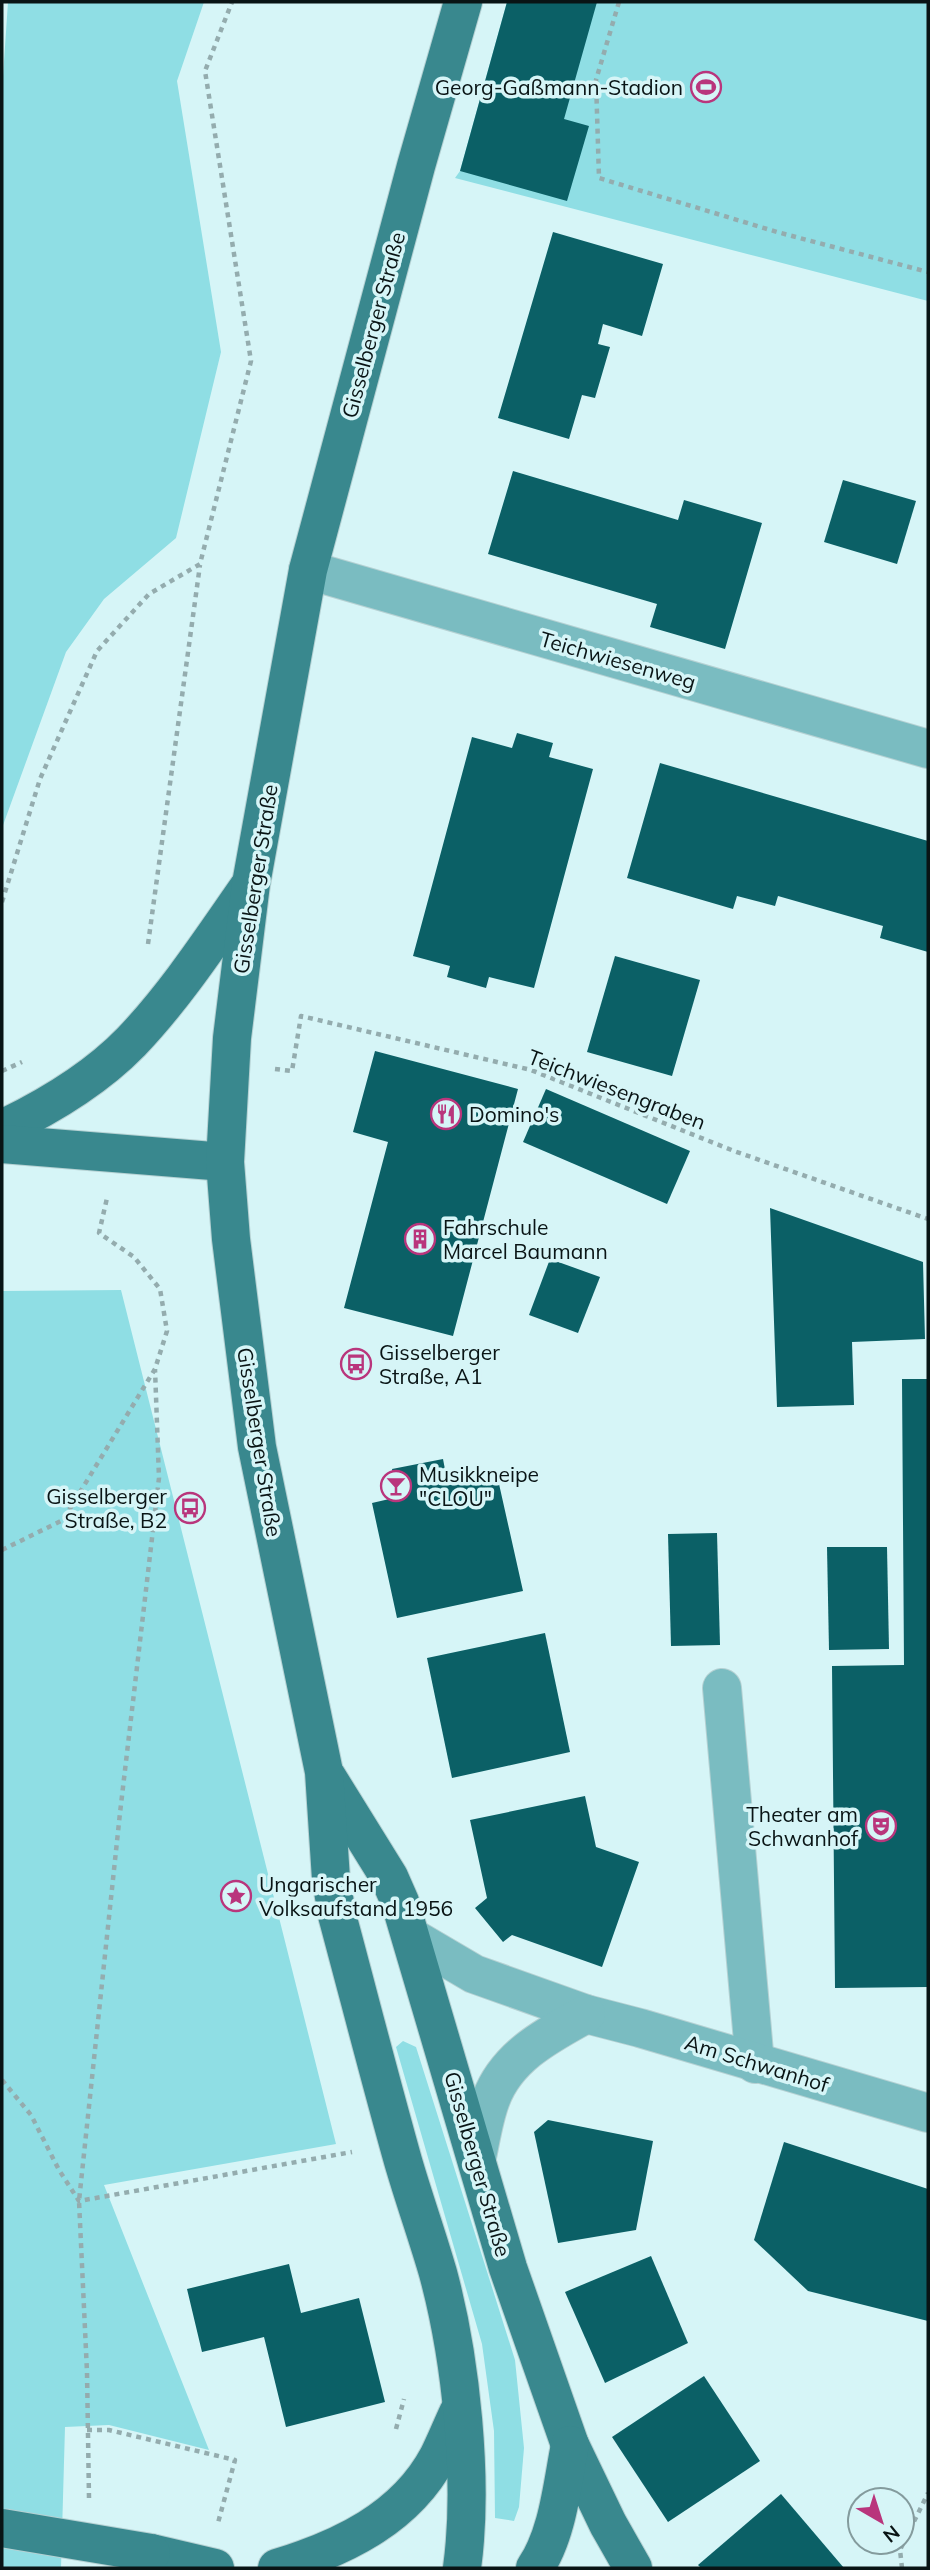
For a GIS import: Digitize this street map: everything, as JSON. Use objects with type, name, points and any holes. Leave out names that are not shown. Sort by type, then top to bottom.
[{"type":"main road","name":"Gisselberger Straße","points":[[461,2568],[467,2508],[461,2408],[453,2344],[438,2274],[398,2144],[337,1915],[331,1879],[324,1772],[257,1447],[225,1162],[232,1038],[251,884],[308,570],[416,166],[463,2]]},
{"type":"main road","points":[[2,1129],[58,1099],[89,1078],[130,1043],[163,1005],[251,884]]},
{"type":"main road","points":[[2,1144],[225,1162]]},
{"type":"main road","name":"Gisselberger Straße","points":[[324,1772],[389,1877],[411,1937],[508,2268],[570,2445],[608,2524],[634,2568]]},
{"type":"main road","points":[[277,2568],[311,2558],[359,2536],[395,2511],[412,2494],[437,2459],[461,2408]]},
{"type":"main road","points":[[535,2568],[541,2560],[555,2518],[570,2445]]},
{"type":"main road","points":[[2,2528],[151,2553],[211,2567]]},
{"type":"street","name":"Teichwiesenweg","points":[[308,570],[928,750]]},
{"type":"street","points":[[722,1688],[755,2064]]},
{"type":"street","name":"Am Schwanhof","points":[[411,1937],[474,1974],[586,2014],[928,2113]]},
{"type":"street","points":[[477,2157],[492,2097],[515,2059],[542,2038],[586,2014]]},
{"type":"path","points":[[143,953],[149,943],[200,564],[251,361],[205,71],[232,2]]},
{"type":"path","points":[[619,2],[596,80],[599,178],[777,232],[928,272]]},
{"type":"path","points":[[2,902],[40,779],[97,651],[149,594],[200,564]]},
{"type":"path","name":"Teichwiesengraben","points":[[292,1071],[301,1016],[531,1070],[734,1152],[928,1220]]},
{"type":"path","points":[[2,1550],[63,1520],[155,1369],[167,1331],[160,1289],[134,1257],[99,1233]]},
{"type":"path","points":[[89,2499],[87,2372],[79,2202],[159,1478],[155,1369]]},
{"type":"path","points":[[2,2080],[31,2115],[79,2202]]},
{"type":"path","points":[[79,2202],[398,2144]]},
{"type":"path","points":[[393,2437],[404,2399]]},
{"type":"path","points":[[87,2430],[109,2430],[235,2460],[211,2567]]},
{"type":"path","points":[[902,2568],[900,2550],[928,2493]]},
{"type":"shaded area","points":[[8,2],[204,2],[177,81],[221,352],[176,538],[104,599],[66,652],[2,828],[2,91]]},
{"type":"shaded area","name":"Georg-Gaßmann-Stadion","points":[[507,2],[928,2],[928,301],[455,178],[460,171]]},
{"type":"shaded area","points":[[121,1290],[336,2144],[104,2185],[209,2450],[109,2425],[65,2427],[61,2568],[2,2568],[2,1291]]},
{"type":"shaded area","points":[[403,2041],[416,2047],[515,2360],[524,2448],[519,2507],[514,2521],[495,2518],[494,2431],[482,2344],[396,2047]]},
{"type":"building","points":[[507,2],[597,2],[564,119],[589,126],[567,201],[460,171]]},
{"type":"building","points":[[553,232],[663,264],[642,336],[603,324],[598,344],[610,347],[595,398],[582,395],[569,439],[498,418]]},
{"type":"building","points":[[513,471],[678,520],[684,500],[762,523],[725,649],[650,627],[657,604],[488,554]]},
{"type":"building","points":[[843,480],[916,501],[897,564],[824,542]]},
{"type":"building","points":[[517,733],[553,743],[549,757],[593,769],[534,988],[489,977],[486,988],[447,977],[450,966],[413,956],[472,737],[512,748]]},
{"type":"building","points":[[660,763],[928,841],[928,952],[880,938],[883,926],[778,896],[775,906],[737,896],[733,909],[627,878]]},
{"type":"building","points":[[615,956],[700,980],[672,1076],[587,1052]]},
{"type":"building","name":"Fahrschule Marcel Baumann","points":[[375,1051],[518,1089],[453,1336],[344,1308],[388,1142],[353,1132]]},
{"type":"building","points":[[546,1089],[690,1151],[667,1204],[523,1142]]},
{"type":"building","points":[[770,1208],[923,1262],[925,1339],[852,1342],[854,1405],[777,1407]]},
{"type":"building","points":[[550,1259],[600,1277],[578,1333],[529,1315]]},
{"type":"building","name":"Theater am Schwanhof","points":[[902,1379],[928,1379],[928,1987],[835,1988],[832,1666],[904,1665]]},
{"type":"building","points":[[443,1459],[448,1485],[497,1475],[523,1591],[397,1618],[372,1503],[398,1497],[392,1469]]},
{"type":"building","points":[[717,1533],[720,1645],[671,1646],[668,1534]]},
{"type":"building","points":[[827,1547],[887,1547],[889,1649],[829,1650]]},
{"type":"building","points":[[545,1633],[570,1752],[452,1778],[427,1658]]},
{"type":"building","points":[[585,1796],[596,1847],[639,1862],[602,1967],[512,1935],[503,1942],[475,1908],[487,1898],[470,1820]]},
{"type":"building","points":[[548,2120],[653,2141],[636,2230],[558,2243],[534,2132]]},
{"type":"building","points":[[784,2142],[928,2189],[928,2321],[808,2291],[754,2240]]},
{"type":"building","points":[[651,2256],[688,2343],[605,2383],[565,2292]]},
{"type":"building","points":[[289,2264],[301,2313],[359,2298],[385,2402],[286,2427],[264,2337],[202,2352],[187,2289]]},
{"type":"building","points":[[704,2376],[760,2461],[668,2522],[612,2437]]},
{"type":"building","points":[[781,2494],[844,2568],[701,2568],[698,2565]]},
{"type":"place","name":"Georg-Gaßmann-Stadion","points":[[706,87]]},
{"type":"place","name":"Domino's","points":[[446,1114]]},
{"type":"place","name":"Fahrschule Marcel Baumann","points":[[420,1239]]},
{"type":"place","name":"Gisselberger Straße, A1","points":[[356,1364]]},
{"type":"place","name":"Musikkneipe \"CLOU\"","points":[[396,1486]]},
{"type":"place","name":"Gisselberger Straße, B2","points":[[190,1508]]},
{"type":"place","name":"Theater am Schwanhof","points":[[881,1826]]},
{"type":"place","name":"Ungarischer Volksaufstand 1956","points":[[236,1896]]}]
